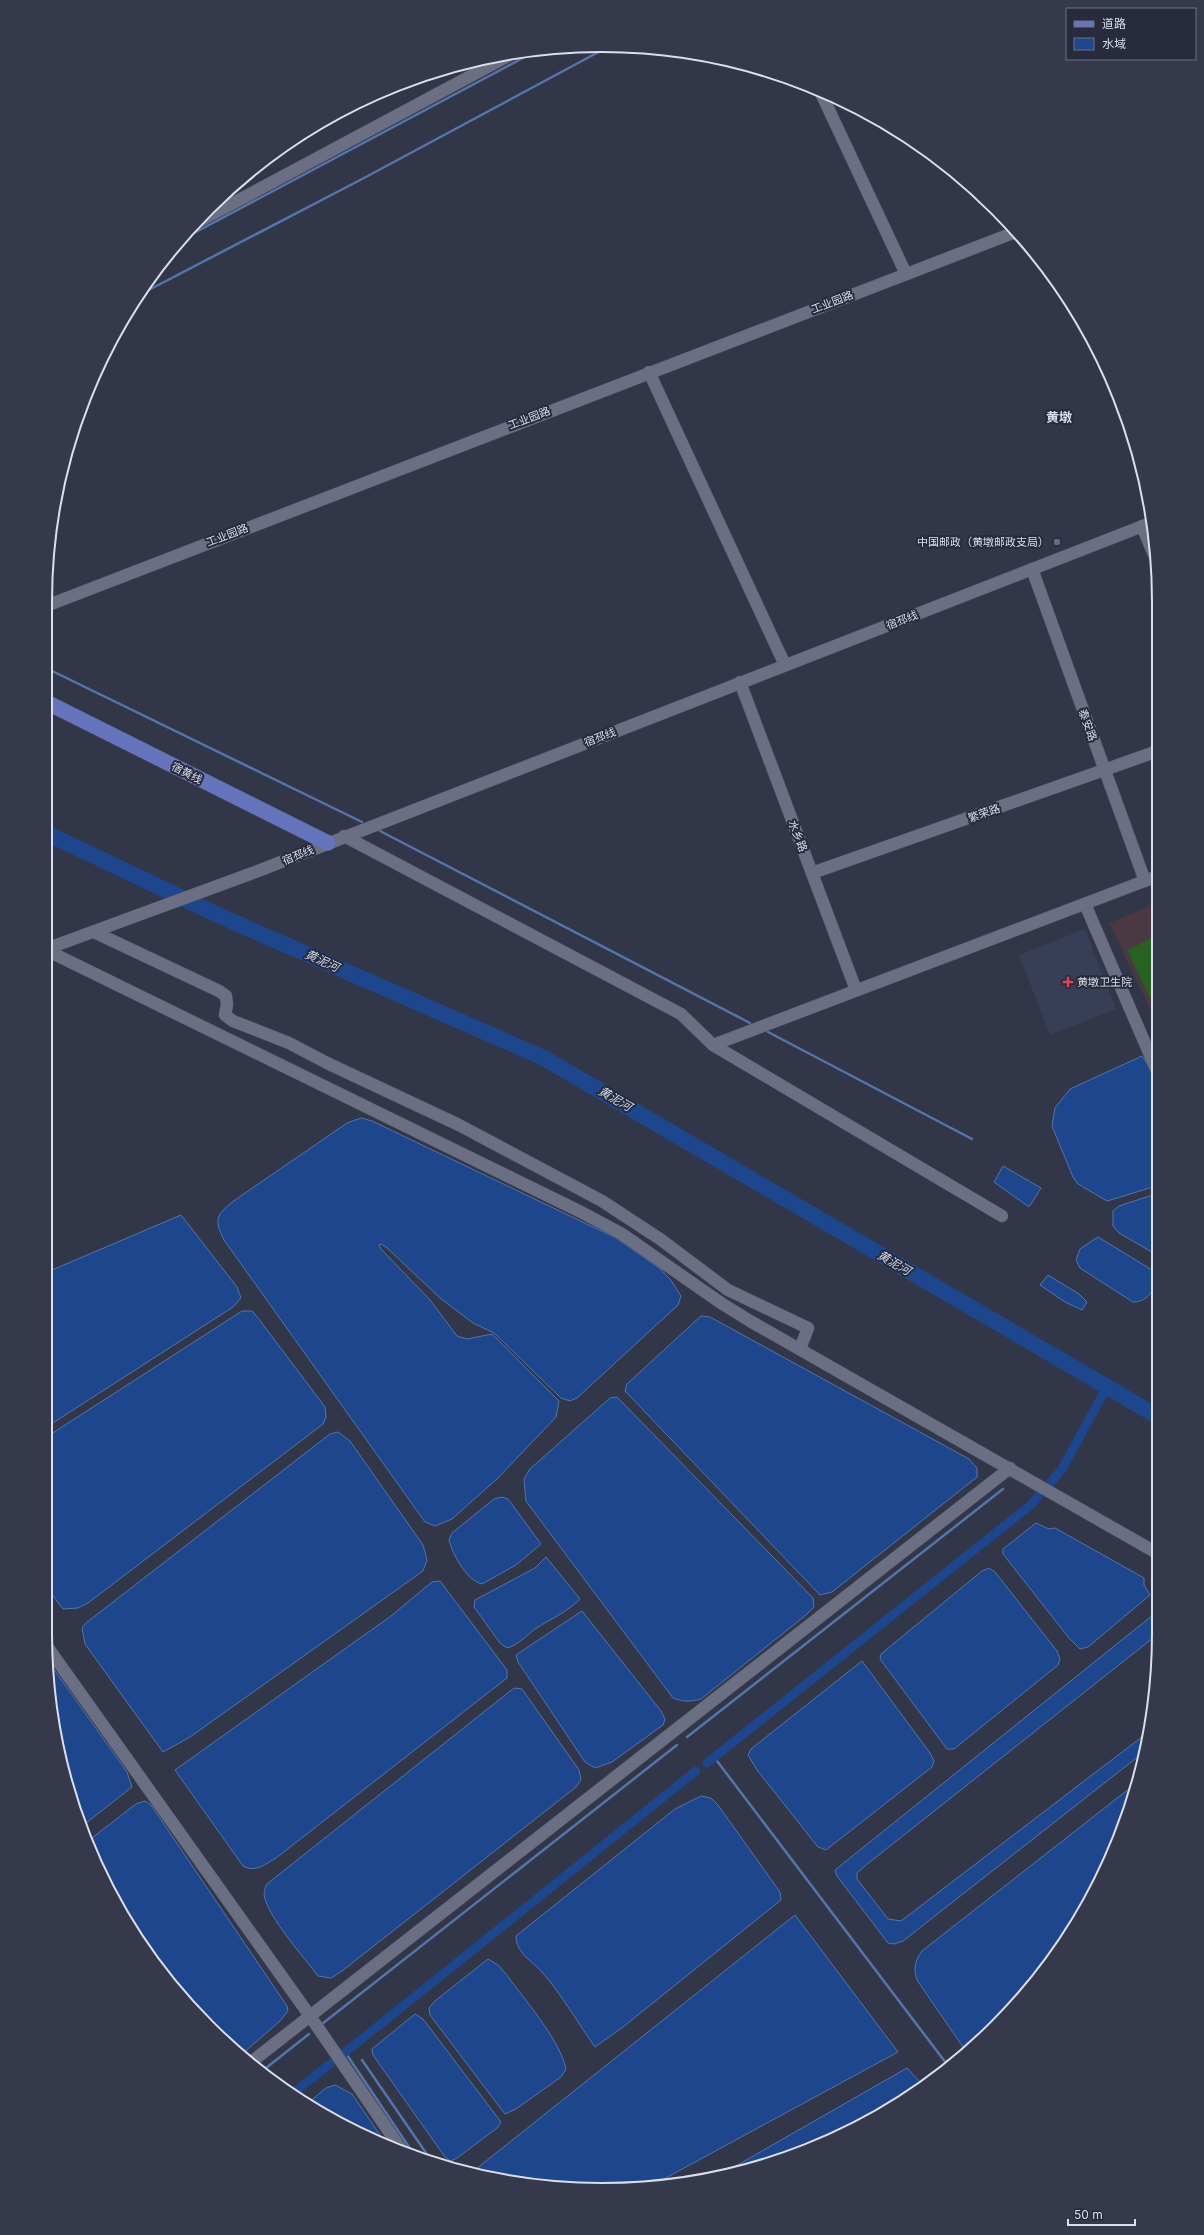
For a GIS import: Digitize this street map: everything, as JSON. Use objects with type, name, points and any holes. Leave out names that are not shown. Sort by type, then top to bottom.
[{"type":"main road","name":"宿黄线","points":[[52,705],[328,843]]},
{"type":"street","points":[[211,215],[495,63]]},
{"type":"street","points":[[824,99],[906,274]]},
{"type":"street","name":"工业园路","points":[[52,604],[649,372],[1011,234]]},
{"type":"street","points":[[649,372],[785,665]]},
{"type":"street","name":"宿邳线","points":[[52,948],[328,843],[1146,524]]},
{"type":"street","name":"泰安路","points":[[1032,569],[1104,770],[1150,879]]},
{"type":"street","name":"水乡路","points":[[740,682],[856,990]]},
{"type":"street","name":"繁荣路","points":[[812,873],[1152,753]]},
{"type":"street","points":[[344,836],[681,1014],[712,1045],[1002,1216]]},
{"type":"street","points":[[712,1045],[1150,879]]},
{"type":"street","points":[[1085,904],[1152,1060]]},
{"type":"street","points":[[94,932],[226,996],[227,1005],[225,1015],[233,1021],[289,1043],[326,1063],[459,1125],[602,1201],[660,1239],[728,1290],[808,1328],[800,1349]]},
{"type":"street","points":[[52,953],[581,1212],[622,1234],[721,1303],[1152,1549]]},
{"type":"street","points":[[721,1303],[728,1290]]},
{"type":"street","points":[[255,2059],[1010,1468]]},
{"type":"street","points":[[53,1654],[310,2016],[397,2143]]},
{"type":"shaded area","points":[[1152,905],[1152,1013],[1109,923]]},
{"type":"shaded area","name":"黄墩卫生院","points":[[1085,929],[1116,1009],[1050,1035],[1019,955]]},
{"type":"green space","points":[[1152,938],[1152,1002],[1127,950]]},
{"type":"water","points":[[1142,1056],[1152,1071],[1152,1187],[1107,1201],[1078,1184],[1073,1177],[1052,1126],[1055,1108],[1070,1089]]},
{"type":"water","points":[[361,1118],[372,1121],[616,1238],[659,1268],[670,1279],[681,1296],[678,1305],[577,1398],[570,1401],[561,1398],[494,1333],[473,1323],[440,1298],[386,1247],[381,1244],[379,1245],[381,1249],[430,1300],[457,1336],[467,1339],[492,1334],[559,1401],[556,1417],[498,1478],[452,1519],[435,1526],[425,1522],[224,1240],[218,1221],[224,1209],[235,1200],[347,1123]]},
{"type":"water","points":[[1003,1166],[1041,1188],[1029,1207],[994,1182]]},
{"type":"water","points":[[1152,1195],[1152,1252],[1119,1233],[1113,1226],[1113,1211],[1119,1206]]},
{"type":"water","points":[[181,1215],[237,1287],[241,1298],[233,1307],[52,1423],[52,1270]]},
{"type":"water","points":[[1098,1237],[1152,1270],[1151,1293],[1144,1299],[1133,1302],[1080,1268],[1076,1260],[1080,1249]]},
{"type":"water","points":[[1048,1275],[1079,1294],[1087,1302],[1082,1310],[1065,1302],[1040,1285]]},
{"type":"water","points":[[242,1311],[252,1311],[258,1318],[325,1407],[326,1417],[323,1424],[88,1603],[78,1608],[63,1609],[52,1594],[52,1433]]},
{"type":"water","points":[[701,1316],[710,1317],[969,1459],[977,1468],[977,1477],[832,1592],[820,1595],[625,1391],[627,1384]]},
{"type":"water","points":[[617,1397],[813,1598],[814,1607],[806,1615],[701,1699],[694,1701],[673,1698],[526,1501],[524,1479],[530,1469],[610,1398]]},
{"type":"water","points":[[338,1432],[350,1441],[423,1545],[427,1560],[423,1571],[190,1737],[163,1752],[85,1644],[82,1628],[86,1623],[330,1434]]},
{"type":"water","points":[[502,1497],[508,1499],[541,1544],[516,1565],[482,1584],[471,1578],[461,1566],[449,1540],[452,1533],[494,1499]]},
{"type":"water","points":[[1036,1523],[1049,1529],[1055,1528],[1144,1578],[1144,1585],[1150,1595],[1088,1647],[1080,1649],[1069,1638],[1003,1554],[1003,1549]]},
{"type":"water","points":[[546,1557],[580,1599],[564,1612],[535,1629],[518,1643],[507,1648],[500,1643],[474,1607],[475,1600],[535,1568]]},
{"type":"water","points":[[989,1568],[995,1572],[1057,1651],[1060,1659],[1058,1665],[954,1749],[947,1749],[880,1659],[881,1654],[982,1571]]},
{"type":"water","points":[[440,1581],[507,1670],[507,1678],[276,1858],[260,1867],[252,1869],[243,1866],[175,1770],[391,1616],[432,1582]]},
{"type":"water","points":[[582,1611],[661,1711],[665,1719],[663,1725],[612,1762],[595,1768],[585,1762],[518,1662],[516,1655]]},
{"type":"water","points":[[1152,1616],[1152,1639],[866,1865],[857,1873],[857,1879],[888,1919],[901,1921],[1141,1737],[1137,1757],[903,1941],[894,1944],[888,1943],[837,1876],[835,1870]]},
{"type":"water","points":[[862,1661],[930,1753],[934,1761],[932,1767],[826,1850],[818,1847],[757,1770],[748,1755],[751,1749]]},
{"type":"water","points":[[53,1668],[127,1772],[132,1787],[86,1823],[71,1775],[63,1740]]},
{"type":"water","points":[[514,1688],[522,1689],[579,1770],[581,1780],[576,1787],[342,1971],[331,1978],[318,1976],[282,1930],[270,1911],[264,1897],[267,1884]]},
{"type":"water","points":[[1129,1789],[1123,1810],[1095,1876],[1059,1939],[1016,1996],[964,2048],[917,1980],[915,1972],[916,1961],[922,1951]]},
{"type":"water","points":[[701,1796],[711,1798],[718,1805],[780,1892],[781,1900],[623,2027],[595,2047],[549,1981],[522,1952],[516,1936],[675,1809]]},
{"type":"water","points":[[145,1801],[151,1805],[287,2006],[288,2011],[280,2021],[245,2052],[188,1996],[145,1939],[109,1876],[94,1843],[92,1838],[136,1804]]},
{"type":"water","points":[[795,1915],[898,2052],[663,2179],[638,2182],[566,2182],[530,2178],[477,2168]]},
{"type":"water","points":[[488,1959],[498,1965],[506,1974],[540,2020],[557,2045],[566,2069],[561,2077],[516,2109],[505,2114],[430,2015],[429,2008],[435,2001]]},
{"type":"water","points":[[415,2014],[423,2019],[501,2122],[497,2128],[451,2161],[445,2157],[373,2055],[372,2049]]},
{"type":"water","points":[[907,2068],[920,2081],[877,2109],[845,2126],[779,2154],[736,2166]]},
{"type":"water","points":[[335,2085],[352,2094],[381,2136],[359,2126],[312,2100],[326,2088]]},
{"type":"waterway","points":[[150,289],[364,178],[598,52]]},
{"type":"waterway","points":[[193,233],[522,58]]},
{"type":"waterway","points":[[52,671],[362,822]]},
{"type":"waterway","points":[[380,831],[750,1023]]},
{"type":"waterway","name":"黄泥河","points":[[52,836],[220,916],[544,1058],[1152,1413]]},
{"type":"waterway","points":[[768,1032],[972,1139]]},
{"type":"waterway","points":[[1051,1482],[1062,1469],[1107,1387]]},
{"type":"waterway","points":[[687,1737],[1003,1489]]},
{"type":"waterway","points":[[707,1763],[1032,1504],[1040,1494]]},
{"type":"waterway","points":[[322,2024],[677,1745]]},
{"type":"waterway","points":[[714,1757],[945,2062]]},
{"type":"waterway","points":[[343,2054],[696,1771]]},
{"type":"waterway","points":[[266,2068],[309,2034]]},
{"type":"waterway","points":[[345,2052],[410,2148]]},
{"type":"waterway","points":[[362,2060],[427,2155]]},
{"type":"waterway","points":[[297,2090],[330,2064]]},
{"type":"place","name":"中国邮政（黄墩邮政支局）","points":[[1057,542]]},
{"type":"place","name":"黄墩卫生院","points":[[1068,982]]},
{"type":"district","name":"黄墩","points":[[1059,417]]}]
